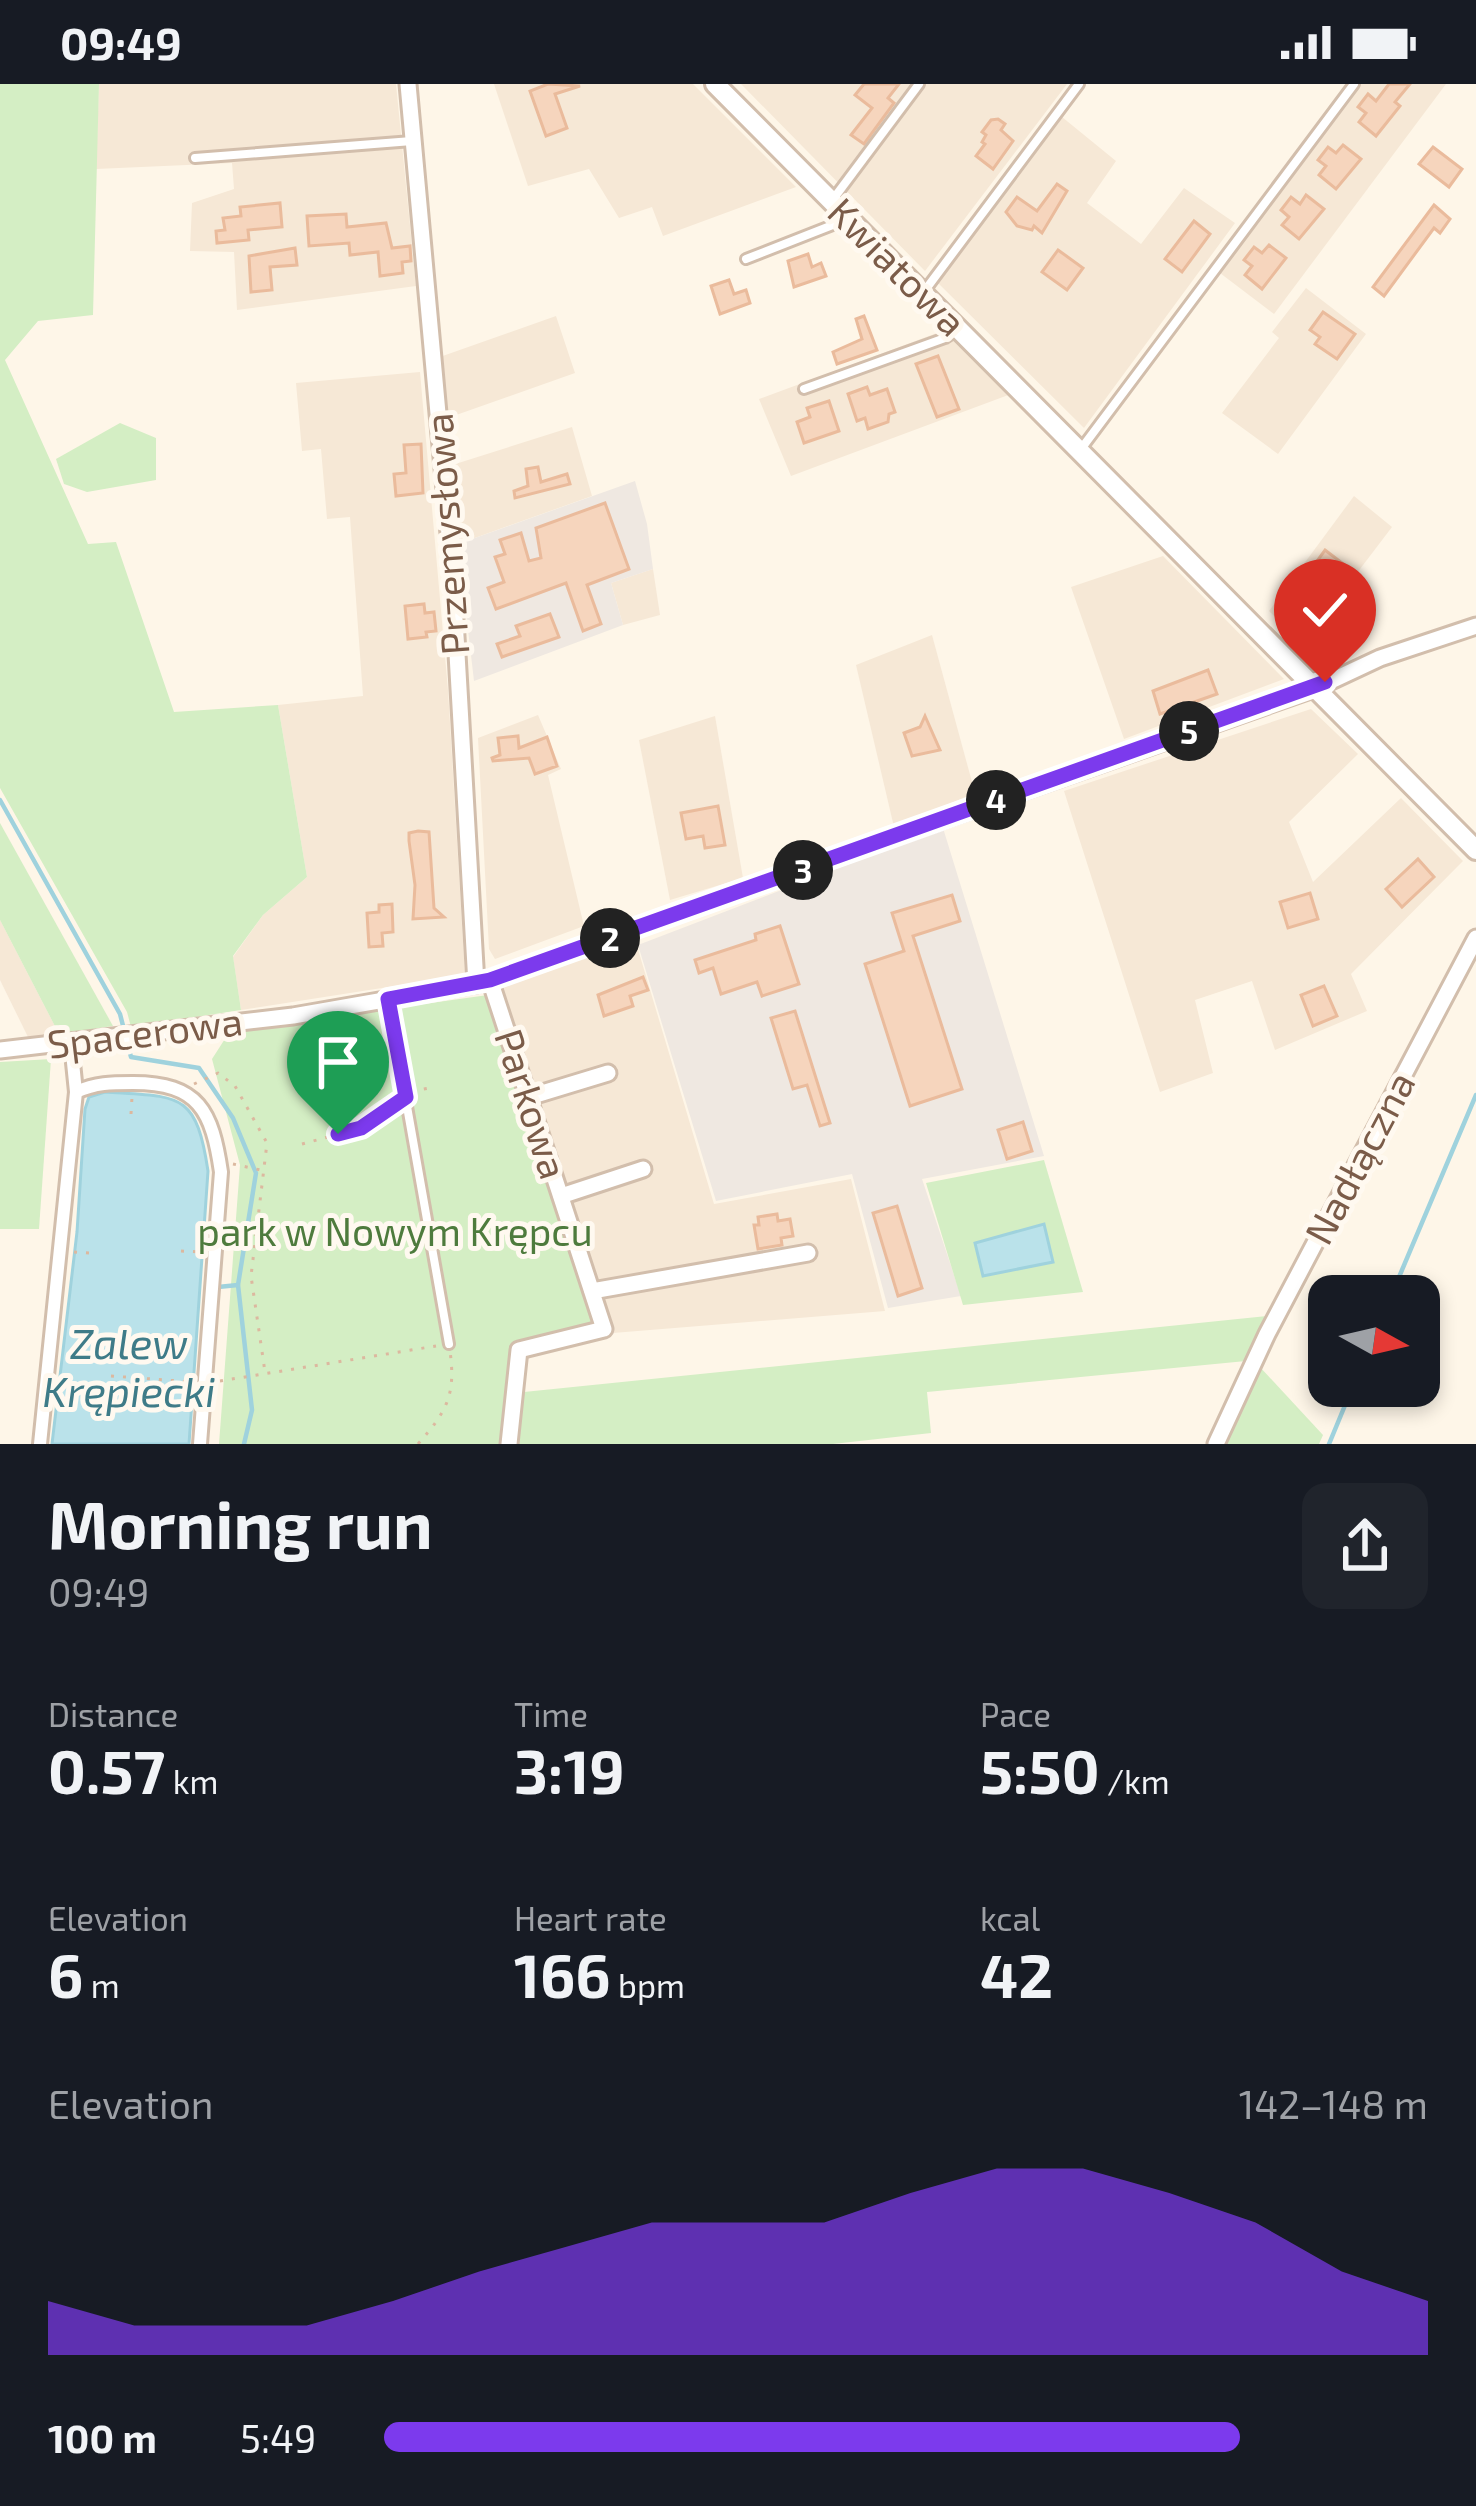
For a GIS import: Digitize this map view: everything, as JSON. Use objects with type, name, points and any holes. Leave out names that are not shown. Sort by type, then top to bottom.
[{"type":"street","name":"Przemysłowa","points":[[408,84],[452,567],[483,982]]},
{"type":"street","name":"Kwiatowa","points":[[722,86],[1476,850]]},
{"type":"street","name":"Spacerowa","points":[[0,1050],[293,1016],[483,982],[1316,688],[1361,665],[1476,626]]},
{"type":"street","name":"Nadłączna","points":[[1216,1444],[1267,1334],[1476,938]]},
{"type":"street","name":"Parkowa","points":[[483,982],[529,1097],[604,1329],[519,1350],[509,1444]]},
{"type":"street","points":[[40,1444],[76,1092],[71,1043]]},
{"type":"street","points":[[529,1097],[608,1073]]},
{"type":"street","points":[[76,1092],[96,1083],[184,1090],[205,1111],[217,1139],[221,1172],[200,1444]]},
{"type":"street","points":[[561,1196],[643,1168]]},
{"type":"street","points":[[592,1292],[808,1253]]},
{"type":"lane","points":[[832,201],[919,84]]},
{"type":"lane","points":[[923,293],[1079,84]]},
{"type":"lane","points":[[1080,450],[1354,84]]},
{"type":"lane","points":[[195,158],[413,141]]},
{"type":"lane","points":[[746,259],[850,219]]},
{"type":"lane","points":[[804,389],[959,329]]},
{"type":"lane","points":[[388,999],[449,1344]]},
{"type":"path","points":[[199,1081],[218,1072],[235,1086],[266,1143],[250,1276],[266,1373]]},
{"type":"path","points":[[130,1114],[133,1083]]},
{"type":"path","points":[[302,1144],[361,1128],[405,1095],[435,1087]]},
{"type":"path","points":[[243,1166],[264,1170]]},
{"type":"path","points":[[60,1251],[91,1253]]},
{"type":"path","points":[[181,1251],[215,1252]]},
{"type":"path","points":[[111,1376],[205,1383],[449,1344],[454,1382],[450,1399],[418,1444]]},
{"type":"shaded area","points":[[99,84],[396,84],[416,286],[237,310],[234,252],[190,251],[192,203],[234,189],[232,163],[96,169]]},
{"type":"shaded area","points":[[494,84],[693,84],[796,187],[663,236],[652,207],[619,218],[589,169],[528,186]]},
{"type":"shaded area","points":[[741,84],[1067,84],[925,271]]},
{"type":"shaded area","points":[[1361,84],[1446,84],[1274,314],[1220,273]]},
{"type":"shaded area","points":[[1062,117],[1116,161],[1087,203],[1141,244],[1184,188],[1235,223],[1084,428],[938,283]]},
{"type":"shaded area","points":[[1306,288],[1366,334],[1278,454],[1222,413],[1279,338],[1272,332]]},
{"type":"shaded area","points":[[556,316],[575,373],[442,420],[437,358]]},
{"type":"shaded area","points":[[945,330],[1011,394],[791,476],[759,399]]},
{"type":"shaded area","points":[[420,372],[448,690],[465,975],[241,1010],[233,957],[263,915],[307,877],[278,705],[363,696],[350,517],[327,519],[321,449],[302,451],[296,383]]},
{"type":"shaded area","points":[[572,427],[592,496],[458,544],[449,466]]},
{"type":"shaded area","points":[[635,481],[653,569],[611,583],[623,625],[474,681],[458,544]]},
{"type":"shaded area","points":[[1354,496],[1392,527],[1303,644],[1269,611]]},
{"type":"shaded area","points":[[1163,556],[1284,679],[1124,739],[1071,587]]},
{"type":"shaded area","points":[[653,569],[660,615],[623,625],[611,583]]},
{"type":"shaded area","points":[[932,635],[975,793],[894,827],[856,665]]},
{"type":"shaded area","points":[[1311,709],[1358,754],[1289,822],[1313,882],[1401,798],[1463,861],[1351,974],[1367,1011],[1275,1050],[1252,981],[1195,1000],[1213,1073],[1160,1092],[1064,791]]},
{"type":"shaded area","points":[[538,715],[561,769],[548,775],[584,926],[495,959],[489,949],[478,738]]},
{"type":"shaded area","points":[[715,716],[743,878],[670,900],[639,740]]},
{"type":"shaded area","points":[[943,828],[1044,1156],[922,1179],[961,1296],[888,1308],[852,1174],[716,1201],[638,945]]},
{"type":"shaded area","points":[[0,920],[59,1034],[28,1037],[0,980]]},
{"type":"shaded area","points":[[634,936],[714,1204],[851,1179],[885,1311],[613,1333],[498,987]]},
{"type":"green space","points":[[0,84],[99,84],[93,315],[38,321],[5,360],[88,544],[116,542],[174,712],[278,705],[307,877],[263,915],[233,956],[241,1010],[131,1027],[127,1012],[0,788]]},
{"type":"green space","points":[[120,423],[156,438],[156,480],[87,492],[64,484],[56,459]]},
{"type":"green space","points":[[0,823],[113,1026],[59,1034],[0,920]]},
{"type":"green space","name":"park w Nowym Krępcu","points":[[488,995],[595,1326],[511,1345],[502,1444],[219,1444],[240,1165],[212,1059],[230,1031]]},
{"type":"green space","points":[[51,1059],[39,1229],[0,1229],[0,1062]]},
{"type":"green space","points":[[1044,1160],[1083,1292],[963,1305],[926,1183]]},
{"type":"green space","points":[[1267,1316],[1246,1361],[927,1392],[931,1433],[833,1444],[519,1444],[524,1392]]},
{"type":"green space","points":[[1259,1366],[1323,1435],[1319,1444],[1223,1444]]},
{"type":"water","name":"Zalew Krępiecki","points":[[105,1092],[151,1095],[180,1103],[190,1112],[203,1145],[208,1171],[189,1444],[52,1444],[77,1232],[85,1109],[89,1097]]},
{"type":"water","points":[[1044,1224],[1053,1262],[983,1276],[975,1243]]},
{"type":"building","points":[[548,84],[580,86],[555,94],[567,128],[546,136],[530,91]]},
{"type":"building","points":[[864,84],[899,84],[888,98],[894,103],[864,144],[851,135],[872,108],[855,95]]},
{"type":"building","points":[[1389,84],[1410,84],[1395,102],[1400,106],[1376,136],[1359,122],[1366,113],[1358,107],[1368,94],[1376,101]]},
{"type":"building","points":[[991,120],[1005,124],[1001,130],[1013,141],[993,169],[976,156],[985,144],[982,132]]},
{"type":"building","points":[[1343,145],[1361,159],[1336,189],[1319,175],[1326,166],[1318,160],[1328,147],[1336,153]]},
{"type":"building","points":[[1433,147],[1462,169],[1449,187],[1419,164]]},
{"type":"building","points":[[1057,184],[1067,191],[1042,233],[1034,226],[1032,230],[1017,226],[1006,212],[1017,197],[1037,211]]},
{"type":"building","points":[[1306,195],[1324,209],[1299,239],[1282,225],[1289,217],[1281,210],[1291,197],[1300,204]]},
{"type":"building","points":[[280,203],[282,227],[248,230],[249,240],[217,243],[216,231],[225,230],[223,218],[241,216],[240,207]]},
{"type":"building","points":[[1434,205],[1450,219],[1440,233],[1434,228],[1384,296],[1373,287]]},
{"type":"building","points":[[346,214],[347,227],[386,223],[392,248],[410,246],[411,261],[402,262],[403,273],[380,276],[378,252],[350,255],[349,243],[309,246],[307,216]]},
{"type":"building","points":[[1194,221],[1210,234],[1182,272],[1165,259]]},
{"type":"building","points":[[1269,245],[1286,258],[1262,289],[1245,275],[1252,266],[1244,260],[1254,247],[1262,253]]},
{"type":"building","points":[[295,248],[297,265],[270,267],[272,290],[251,292],[249,256]]},
{"type":"building","points":[[1058,250],[1083,268],[1067,290],[1042,272]]},
{"type":"building","points":[[808,254],[812,267],[821,263],[826,276],[794,287],[788,261]]},
{"type":"building","points":[[729,280],[734,294],[746,290],[750,303],[720,314],[711,286]]},
{"type":"building","points":[[1323,312],[1355,334],[1337,359],[1315,344],[1320,337],[1310,330]]},
{"type":"building","points":[[864,316],[877,350],[837,364],[833,352],[862,339],[856,319]]},
{"type":"building","points":[[938,356],[959,409],[937,417],[916,364]]},
{"type":"building","points":[[867,387],[870,395],[887,389],[895,412],[889,414],[888,422],[868,429],[865,418],[857,421],[848,394]]},
{"type":"building","points":[[829,401],[839,431],[804,443],[797,422],[810,417],[807,408]]},
{"type":"building","points":[[421,444],[423,493],[396,496],[394,474],[406,473],[404,445]]},
{"type":"building","points":[[538,467],[541,482],[567,474],[570,484],[515,498],[514,491],[528,486],[526,469]]},
{"type":"building","points":[[605,503],[629,569],[587,585],[601,624],[583,631],[566,583],[496,609],[488,588],[504,582],[495,557],[505,554],[500,540],[521,533],[529,561],[541,558],[536,528]]},
{"type":"building","points":[[1325,550],[1350,569],[1327,599],[1314,590],[1324,577],[1312,568]]},
{"type":"building","points":[[424,604],[425,613],[434,612],[436,631],[408,639],[405,606]]},
{"type":"building","points":[[550,614],[559,637],[502,657],[497,644],[520,636],[516,626]]},
{"type":"building","points":[[1208,670],[1217,694],[1160,714],[1153,691]]},
{"type":"building","points":[[925,716],[940,750],[912,756],[904,733],[920,727]]},
{"type":"building","points":[[518,736],[519,748],[547,737],[557,766],[535,774],[529,758],[493,761],[500,755],[498,738]]},
{"type":"building","points":[[718,806],[725,845],[705,848],[703,836],[686,839],[681,813]]},
{"type":"building","points":[[429,832],[434,908],[444,917],[413,919],[409,833]]},
{"type":"building","points":[[1418,859],[1434,877],[1402,907],[1386,889]]},
{"type":"building","points":[[1310,893],[1318,919],[1288,928],[1280,902]]},
{"type":"building","points":[[952,895],[960,921],[913,936],[962,1089],[910,1106],[865,964],[904,951],[892,913]]},
{"type":"building","points":[[392,904],[393,932],[382,933],[383,946],[369,947],[367,913]]},
{"type":"building","points":[[780,926],[799,984],[762,996],[757,982],[721,994],[713,968],[699,973],[695,960],[756,940],[755,934]]},
{"type":"building","points":[[643,977],[648,990],[630,996],[633,1006],[604,1016],[598,995]]},
{"type":"building","points":[[1324,986],[1337,1016],[1313,1026],[1301,995]]},
{"type":"building","points":[[795,1011],[830,1123],[820,1126],[807,1085],[793,1089],[771,1018]]},
{"type":"building","points":[[1023,1122],[1032,1151],[1007,1159],[998,1130]]},
{"type":"building","points":[[897,1206],[922,1288],[898,1296],[873,1213]]},
{"type":"building","points":[[777,1214],[778,1221],[790,1219],[793,1236],[781,1238],[782,1245],[758,1249],[754,1225],[759,1225],[758,1217]]},
{"type":"waterway","points":[[0,800],[120,1014],[131,1057],[199,1068],[233,1118],[256,1173],[238,1285],[252,1410],[244,1444]]},
{"type":"waterway","points":[[1400,1275],[1476,1095]]},
{"type":"waterway","points":[[218,1287],[238,1285]]},
{"type":"waterway","points":[[1329,1444],[1344,1407]]},
{"type":"route","points":[[338,1134],[361,1128],[406,1097],[388,999],[490,980],[1325,682]]}]
